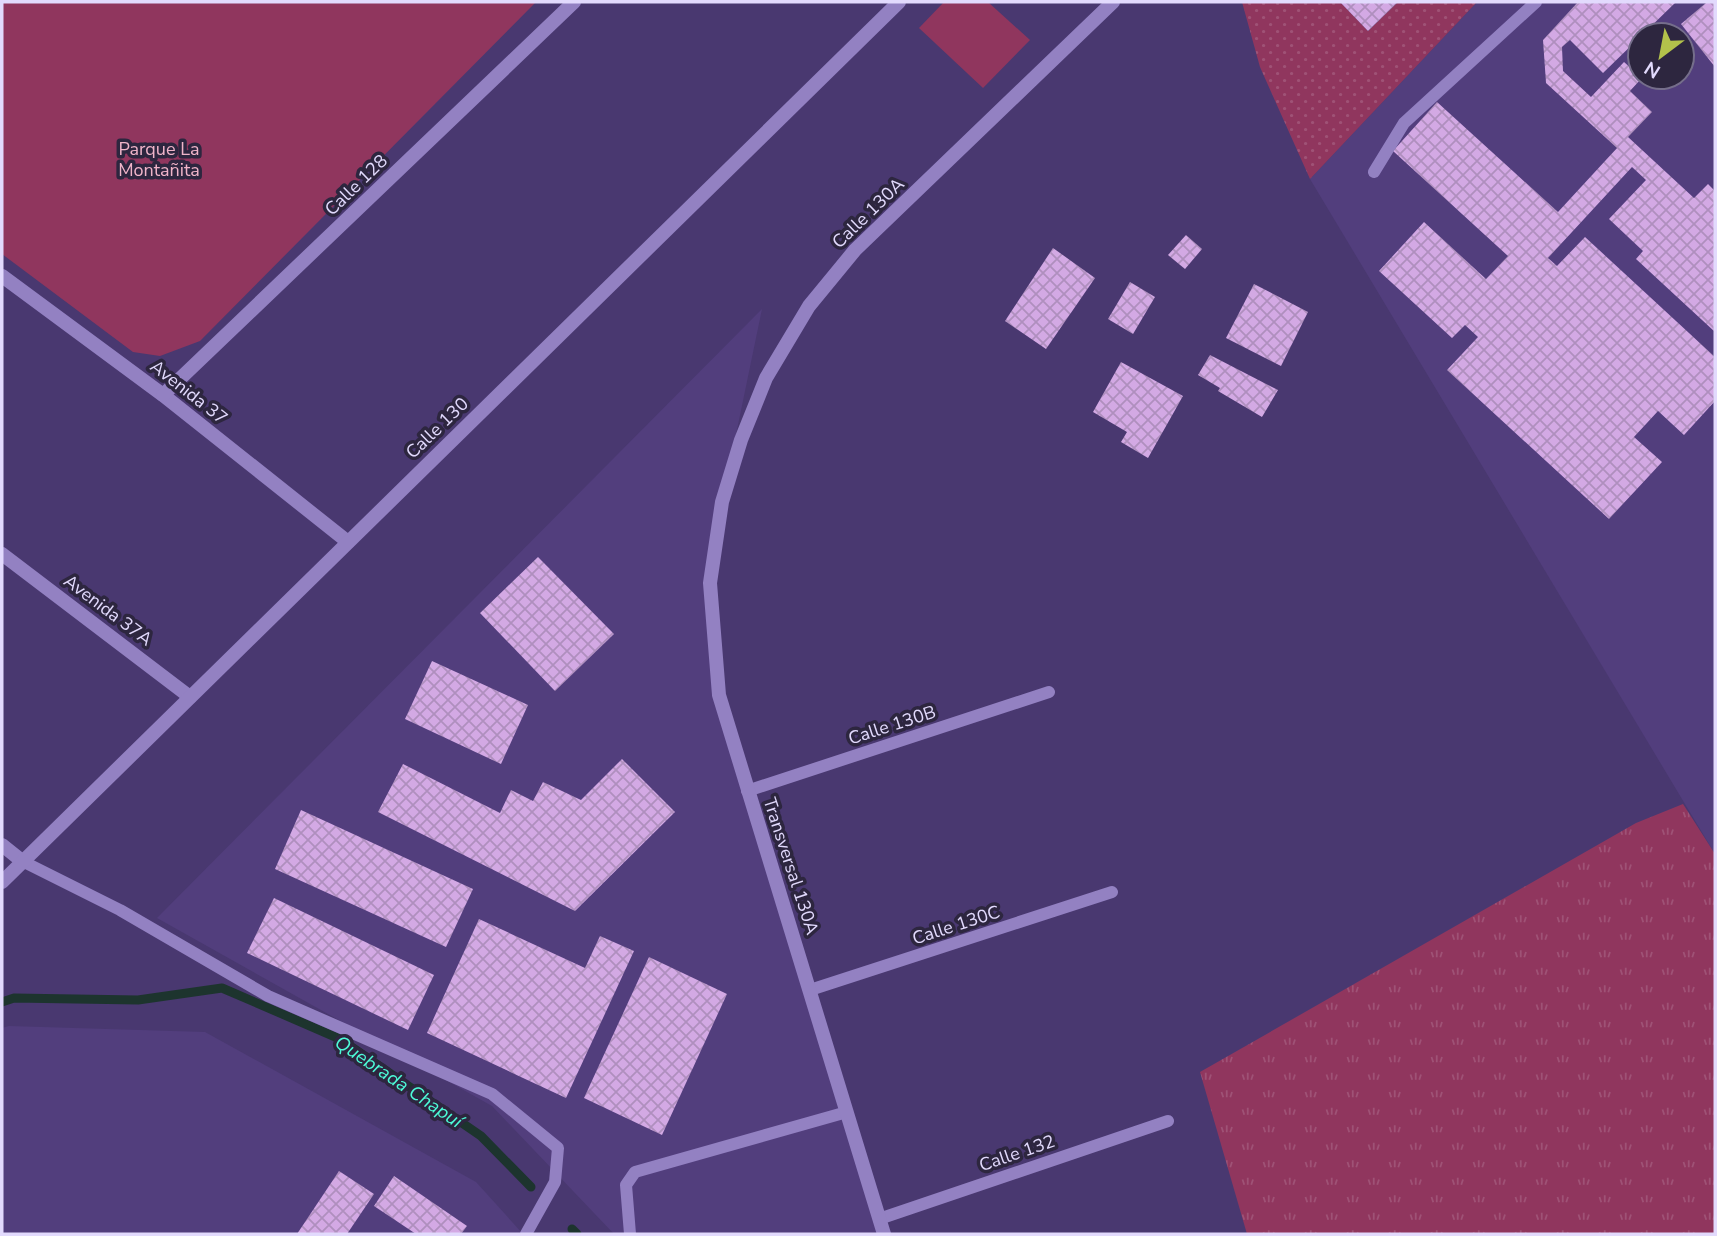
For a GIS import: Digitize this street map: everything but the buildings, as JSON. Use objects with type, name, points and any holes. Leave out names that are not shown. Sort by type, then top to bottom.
[{"type":"street","name":"Calle 128","points":[[163,395],[574,2]]},
{"type":"street","name":"Calle 130","points":[[2,882],[899,2]]},
{"type":"street","name":"Calle 130A","points":[[722,502],[741,440],[766,378],[809,306],[855,250],[1112,2]]},
{"type":"street","name":"Avenida 37","points":[[2,276],[163,395],[348,542]]},
{"type":"street","name":"Transversal 130A","points":[[722,502],[710,583],[718,682],[747,791],[884,1234]]},
{"type":"street","name":"Avenida 37A","points":[[2,554],[190,697]]},
{"type":"street","points":[[2,845],[22,862]]},
{"type":"lane","points":[[1374,172],[1404,123],[1536,2]]},
{"type":"lane","name":"Calle 130B","points":[[747,791],[1049,692]]},
{"type":"lane","points":[[22,862],[120,910],[268,996],[492,1094],[558,1148],[555,1182],[526,1234]]},
{"type":"lane","name":"Calle 130C","points":[[810,990],[1112,892]]},
{"type":"lane","points":[[630,1234],[626,1185],[635,1172],[652,1165],[847,1112]]},
{"type":"lane","name":"Calle 132","points":[[878,1219],[1168,1121]]},
{"type":"shaded area","points":[[1477,2],[1715,2],[1715,854],[1310,179]]},
{"type":"shaded area","points":[[762,309],[722,502],[710,583],[719,695],[883,1234],[614,1234],[492,1106],[157,918]]},
{"type":"shaded area","points":[[9,1026],[205,1032],[476,1182],[523,1234],[2,1234],[2,1028]]},
{"type":"green space","name":"Parque La Montañita","points":[[2,2],[536,2],[200,341],[160,356],[133,352],[2,254]]},
{"type":"green space","points":[[944,2],[988,2],[1030,40],[983,88],[919,28]]},
{"type":"green space","points":[[1242,2],[1340,2],[1368,31],[1398,2],[1477,2],[1310,179],[1260,67]]},
{"type":"green space","points":[[1683,804],[1715,854],[1715,1234],[1247,1234],[1200,1072],[1636,823]]},
{"type":"waterway","name":"Quebrada Chapuí","points":[[2,1002],[14,998],[138,1000],[222,988],[340,1039],[481,1136],[531,1187]]},
{"type":"waterway","name":"Quebrada Chapuí","points":[[572,1229],[577,1234]]}]
